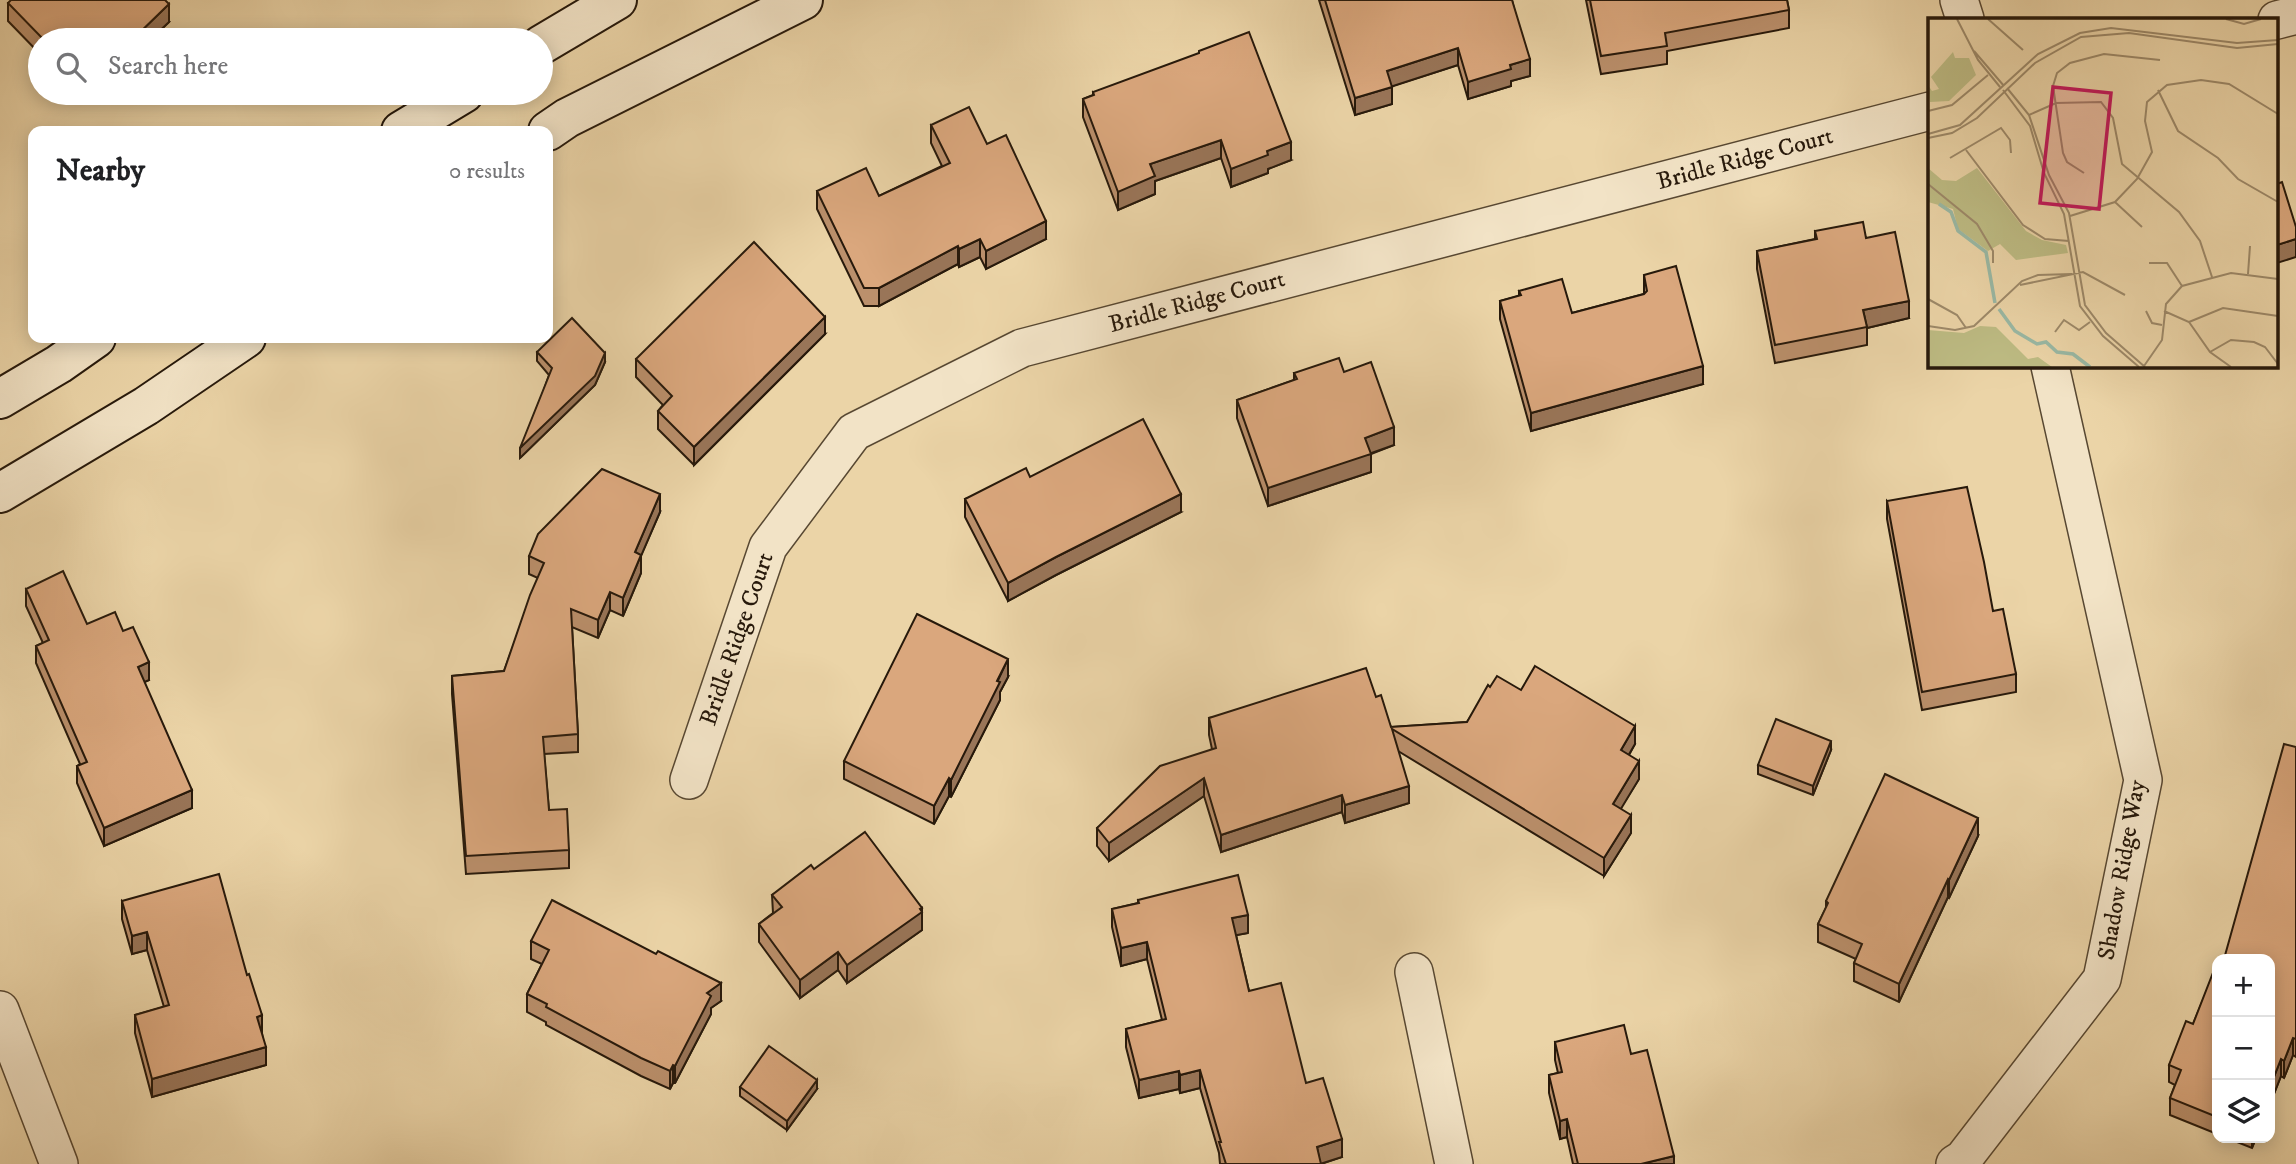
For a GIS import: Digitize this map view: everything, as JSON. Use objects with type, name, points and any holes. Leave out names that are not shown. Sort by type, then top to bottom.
[{"type":"main road","points":[[553,38],[617,0]]},
{"type":"main road","points":[[553,128],[567,118],[803,0]]},
{"type":"main road","points":[[409,126],[444,105]]},
{"type":"main road","points":[[0,399],[89,343]]},
{"type":"main road","points":[[0,493],[146,406],[239,343]]},
{"type":"street","points":[[1959,0],[1965,18]]},
{"type":"street","points":[[2278,20],[2296,15]]},
{"type":"street","name":"Bridle Ridge Court","points":[[689,780],[768,547],[854,432],[1023,348],[1928,112]]},
{"type":"street","name":"Shadow Ridge Way","points":[[1955,1164],[1963,1159],[2102,979],[2143,780],[2050,368]]},
{"type":"street","points":[[1414,972],[1454,1164]]},
{"type":"street","points":[[0,1010],[59,1164]]},
{"type":"building","points":[[11,0],[165,0],[169,4],[144,28],[32,28],[8,3]]},
{"type":"building","points":[[1325,0],[1512,0],[1530,59],[1510,65],[1511,69],[1468,82],[1458,48],[1387,71],[1392,87],[1355,98]]},
{"type":"building","points":[[1590,0],[1787,0],[1789,10],[1665,33],[1667,46],[1601,56]]},
{"type":"building","points":[[1249,32],[1291,142],[1267,151],[1268,155],[1231,169],[1221,140],[1150,164],[1155,176],[1118,192],[1083,99],[1094,95],[1093,92]]},
{"type":"building","points":[[969,107],[987,144],[1006,135],[1046,221],[986,251],[980,239],[959,249],[958,246],[879,288],[864,288],[817,191],[866,168],[879,196],[950,163],[931,125]]},
{"type":"building","points":[[2282,182],[2296,227],[2296,239],[2278,245],[2278,184]]},
{"type":"building","points":[[1863,222],[1866,238],[1895,232],[1909,301],[1863,310],[1867,327],[1775,345],[1757,251],[1817,239],[1815,231]]},
{"type":"building","points":[[754,242],[825,317],[694,447],[658,411],[672,396],[636,359]]},
{"type":"building","points":[[1676,266],[1703,366],[1531,413],[1500,301],[1521,295],[1519,291],[1562,279],[1572,313],[1644,294],[1647,291],[1644,275]]},
{"type":"building","points":[[572,318],[605,353],[595,376],[520,448],[552,368],[537,352],[546,343],[553,343],[553,336]]},
{"type":"building","points":[[1339,358],[1344,372],[1371,362],[1394,427],[1365,438],[1371,454],[1268,488],[1237,400],[1297,379],[1294,373]]},
{"type":"building","points":[[1143,419],[1181,494],[1008,583],[965,499],[1026,468],[1030,477]]},
{"type":"building","points":[[602,469],[660,494],[635,552],[641,555],[623,598],[610,592],[598,620],[571,609],[578,734],[543,737],[549,810],[567,809],[569,850],[466,856],[452,676],[504,671],[544,563],[529,556],[538,534]]},
{"type":"building","points":[[1967,487],[1993,611],[2003,609],[2016,674],[1922,692],[1887,501]]},
{"type":"building","points":[[63,571],[87,624],[115,612],[123,631],[133,627],[149,662],[138,667],[192,790],[104,828],[77,766],[87,762],[36,646],[49,640],[26,589]]},
{"type":"building","points":[[917,614],[1008,659],[997,681],[1000,682],[951,780],[949,778],[934,806],[844,761]]},
{"type":"building","points":[[1535,666],[1635,726],[1621,750],[1639,761],[1613,804],[1631,815],[1604,858],[1392,729],[1409,786],[1345,805],[1342,795],[1221,835],[1204,778],[1109,843],[1097,828],[1160,766],[1216,748],[1209,718],[1366,668],[1376,697],[1381,695],[1391,727],[1467,722],[1488,685],[1490,687],[1497,676],[1521,690]]},
{"type":"building","points":[[1776,719],[1831,741],[1813,786],[1758,765]]},
{"type":"building","points":[[2284,744],[2296,747],[2296,1039],[2293,1038],[2284,1061],[2281,1059],[2275,1074],[2275,954],[2225,954]]},
{"type":"building","points":[[1885,774],[1978,818],[1899,984],[1854,963],[1862,944],[1818,924]]},
{"type":"building","points":[[865,832],[922,908],[922,912],[847,965],[838,952],[800,980],[759,924],[782,907],[772,895],[811,865],[814,869]]},
{"type":"building","points":[[219,874],[247,975],[249,974],[262,1015],[257,1017],[266,1047],[152,1079],[135,1015],[169,1005],[147,932],[132,936],[122,901]]},
{"type":"building","points":[[1238,875],[1248,915],[1232,918],[1249,991],[1281,983],[1306,1083],[1323,1078],[1342,1139],[1317,1147],[1321,1164],[1226,1164],[1200,1070],[1180,1075],[1179,1071],[1139,1080],[1126,1029],[1166,1019],[1147,942],[1121,948],[1112,909]]},
{"type":"building","points":[[552,900],[656,954],[658,951],[721,983],[707,993],[711,996],[670,1071],[546,1007],[547,1004],[527,994],[549,950],[531,941]]},
{"type":"building","points":[[2212,975],[2212,1115],[2170,1098],[2181,1070],[2169,1065],[2186,1021],[2193,1024]]},
{"type":"building","points":[[1624,1025],[1631,1054],[1647,1050],[1674,1156],[1641,1164],[1578,1164],[1567,1119],[1560,1121],[1549,1075],[1562,1072],[1555,1042]]},
{"type":"building","points":[[769,1046],[817,1080],[787,1121],[740,1087]]}]
